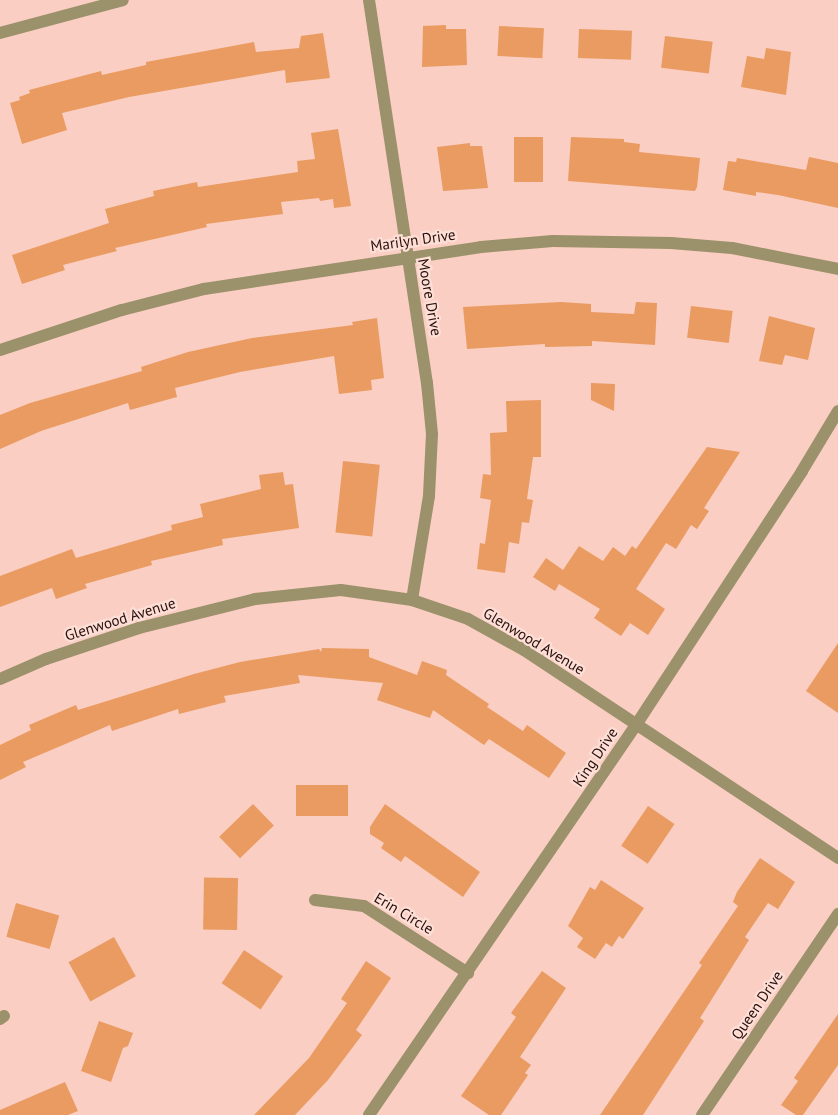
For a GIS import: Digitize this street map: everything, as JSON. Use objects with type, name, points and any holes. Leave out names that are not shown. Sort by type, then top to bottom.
[{"type":"street","points":[[0,33],[123,0]]},
{"type":"street","name":"Moore Drive","points":[[369,0],[427,382],[432,434],[430,496],[412,600]]},
{"type":"street","name":"Marilyn Drive","points":[[0,350],[122,310],[204,289],[407,257],[553,240],[671,242],[732,248],[838,269]]},
{"type":"street","name":"King Drive","points":[[369,1115],[636,725],[802,471],[838,411]]},
{"type":"street","name":"Glenwood Avenue","points":[[0,679],[46,659],[139,628],[255,599],[341,590],[412,600],[468,619],[498,634],[838,858]]},
{"type":"street","name":"Erin Circle","points":[[315,900],[364,906],[468,973]]},
{"type":"street","name":"Queen Drive","points":[[702,1115],[838,914]]},
{"type":"building","points":[[446,25],[446,29],[466,29],[467,65],[422,67],[423,26]]},
{"type":"building","points":[[499,26],[544,28],[542,58],[497,56]]},
{"type":"building","points":[[579,29],[632,31],[631,60],[578,58]]},
{"type":"building","points":[[323,33],[330,78],[286,83],[285,70],[129,97],[62,113],[67,130],[22,144],[10,103],[20,100],[19,97],[30,93],[29,90],[101,71],[102,75],[146,65],[146,62],[254,42],[256,52],[299,48],[301,36]]},
{"type":"building","points":[[665,36],[713,42],[709,74],[661,68]]},
{"type":"building","points":[[766,48],[791,52],[786,95],[741,87],[747,56],[764,59]]},
{"type":"building","points":[[338,129],[351,206],[334,208],[333,199],[320,201],[319,198],[281,202],[283,214],[206,224],[207,227],[115,248],[117,251],[63,265],[65,270],[22,284],[12,255],[109,223],[105,209],[154,196],[153,191],[197,182],[198,187],[298,172],[297,161],[315,159],[311,133]]},
{"type":"building","points":[[514,137],[543,137],[543,182],[514,182]]},
{"type":"building","points":[[571,137],[624,139],[624,142],[640,144],[639,152],[700,158],[697,187],[695,191],[568,181]]},
{"type":"building","points":[[470,143],[470,146],[482,146],[488,188],[443,191],[437,147]]},
{"type":"building","points":[[809,157],[838,163],[838,208],[778,195],[756,192],[756,196],[723,190],[728,161],[736,162],[737,158],[806,170]]},
{"type":"building","points":[[561,302],[591,304],[591,312],[634,314],[636,302],[657,303],[655,345],[592,341],[592,346],[545,347],[545,344],[467,349],[463,307]]},
{"type":"building","points":[[691,306],[733,311],[729,343],[687,338]]},
{"type":"building","points":[[769,316],[815,328],[808,360],[785,355],[782,365],[759,361]]},
{"type":"building","points":[[377,318],[384,378],[371,380],[372,390],[339,394],[334,356],[240,372],[175,388],[177,397],[130,410],[128,403],[41,431],[0,449],[0,415],[30,403],[142,371],[141,367],[188,352],[252,338],[353,325],[352,322]]},
{"type":"building","points":[[591,383],[615,384],[614,411],[591,400]]},
{"type":"building","points":[[541,400],[541,457],[533,457],[527,499],[533,500],[529,523],[522,522],[519,544],[509,542],[505,573],[477,569],[480,543],[485,544],[491,500],[480,498],[483,474],[491,475],[490,433],[507,432],[506,401]]},
{"type":"building","points":[[707,447],[740,452],[704,508],[709,511],[697,529],[691,525],[676,549],[666,543],[636,589],[665,609],[648,635],[630,623],[621,636],[594,618],[600,609],[559,584],[555,591],[533,577],[546,558],[563,570],[579,546],[603,561],[613,547],[625,556],[632,546],[636,549]]},
{"type":"building","points":[[343,461],[380,465],[372,536],[335,533]]},
{"type":"building","points":[[283,472],[285,485],[293,484],[299,528],[222,539],[223,545],[151,561],[152,565],[85,584],[87,588],[56,599],[52,588],[0,607],[0,576],[72,549],[76,558],[172,530],[171,525],[203,517],[200,504],[261,489],[259,475]]},
{"type":"building","points":[[838,643],[838,713],[806,691]]},
{"type":"building","points":[[322,648],[369,649],[369,657],[417,675],[422,661],[447,670],[446,675],[489,704],[487,707],[523,731],[527,725],[566,753],[549,778],[489,739],[484,745],[433,710],[430,718],[377,700],[383,683],[298,675],[300,683],[224,696],[226,702],[179,714],[178,709],[112,731],[110,725],[23,762],[26,767],[0,780],[0,745],[31,730],[29,725],[76,705],[78,710],[194,674],[240,662],[319,649],[321,652]]},
{"type":"building","points":[[296,785],[348,785],[348,816],[296,816]]},
{"type":"building","points":[[253,804],[274,826],[240,858],[219,837]]},
{"type":"building","points":[[385,804],[480,872],[463,897],[405,856],[401,862],[381,848],[384,843],[370,834],[370,827]]},
{"type":"building","points":[[648,806],[675,824],[648,864],[621,846]]},
{"type":"building","points":[[760,858],[795,882],[778,909],[768,903],[745,937],[749,940],[700,1018],[704,1021],[643,1115],[600,1115],[702,965],[699,963],[738,906],[733,902],[737,892]]},
{"type":"building","points":[[204,877],[238,878],[237,930],[203,929]]},
{"type":"building","points":[[601,880],[644,908],[623,939],[619,936],[612,947],[606,943],[595,959],[577,947],[583,938],[568,926],[590,887],[595,890]]},
{"type":"building","points":[[16,903],[59,915],[50,949],[6,937]]},
{"type":"building","points":[[114,937],[136,976],[90,1002],[69,962]]},
{"type":"building","points":[[244,950],[283,976],[261,1009],[222,983]]},
{"type":"building","points":[[366,961],[391,978],[356,1030],[362,1035],[328,1080],[295,1115],[254,1115],[309,1058],[347,1003],[341,999]]},
{"type":"building","points":[[542,971],[566,988],[520,1057],[531,1065],[525,1073],[528,1075],[501,1115],[489,1115],[461,1096],[516,1017],[511,1013]]},
{"type":"building","points":[[838,1014],[838,1065],[803,1115],[796,1115],[781,1105],[798,1081],[794,1078]]},
{"type":"building","points":[[99,1021],[133,1033],[128,1046],[123,1048],[111,1082],[81,1071]]},
{"type":"building","points":[[65,1082],[78,1111],[68,1115],[0,1115],[0,1110]]}]
